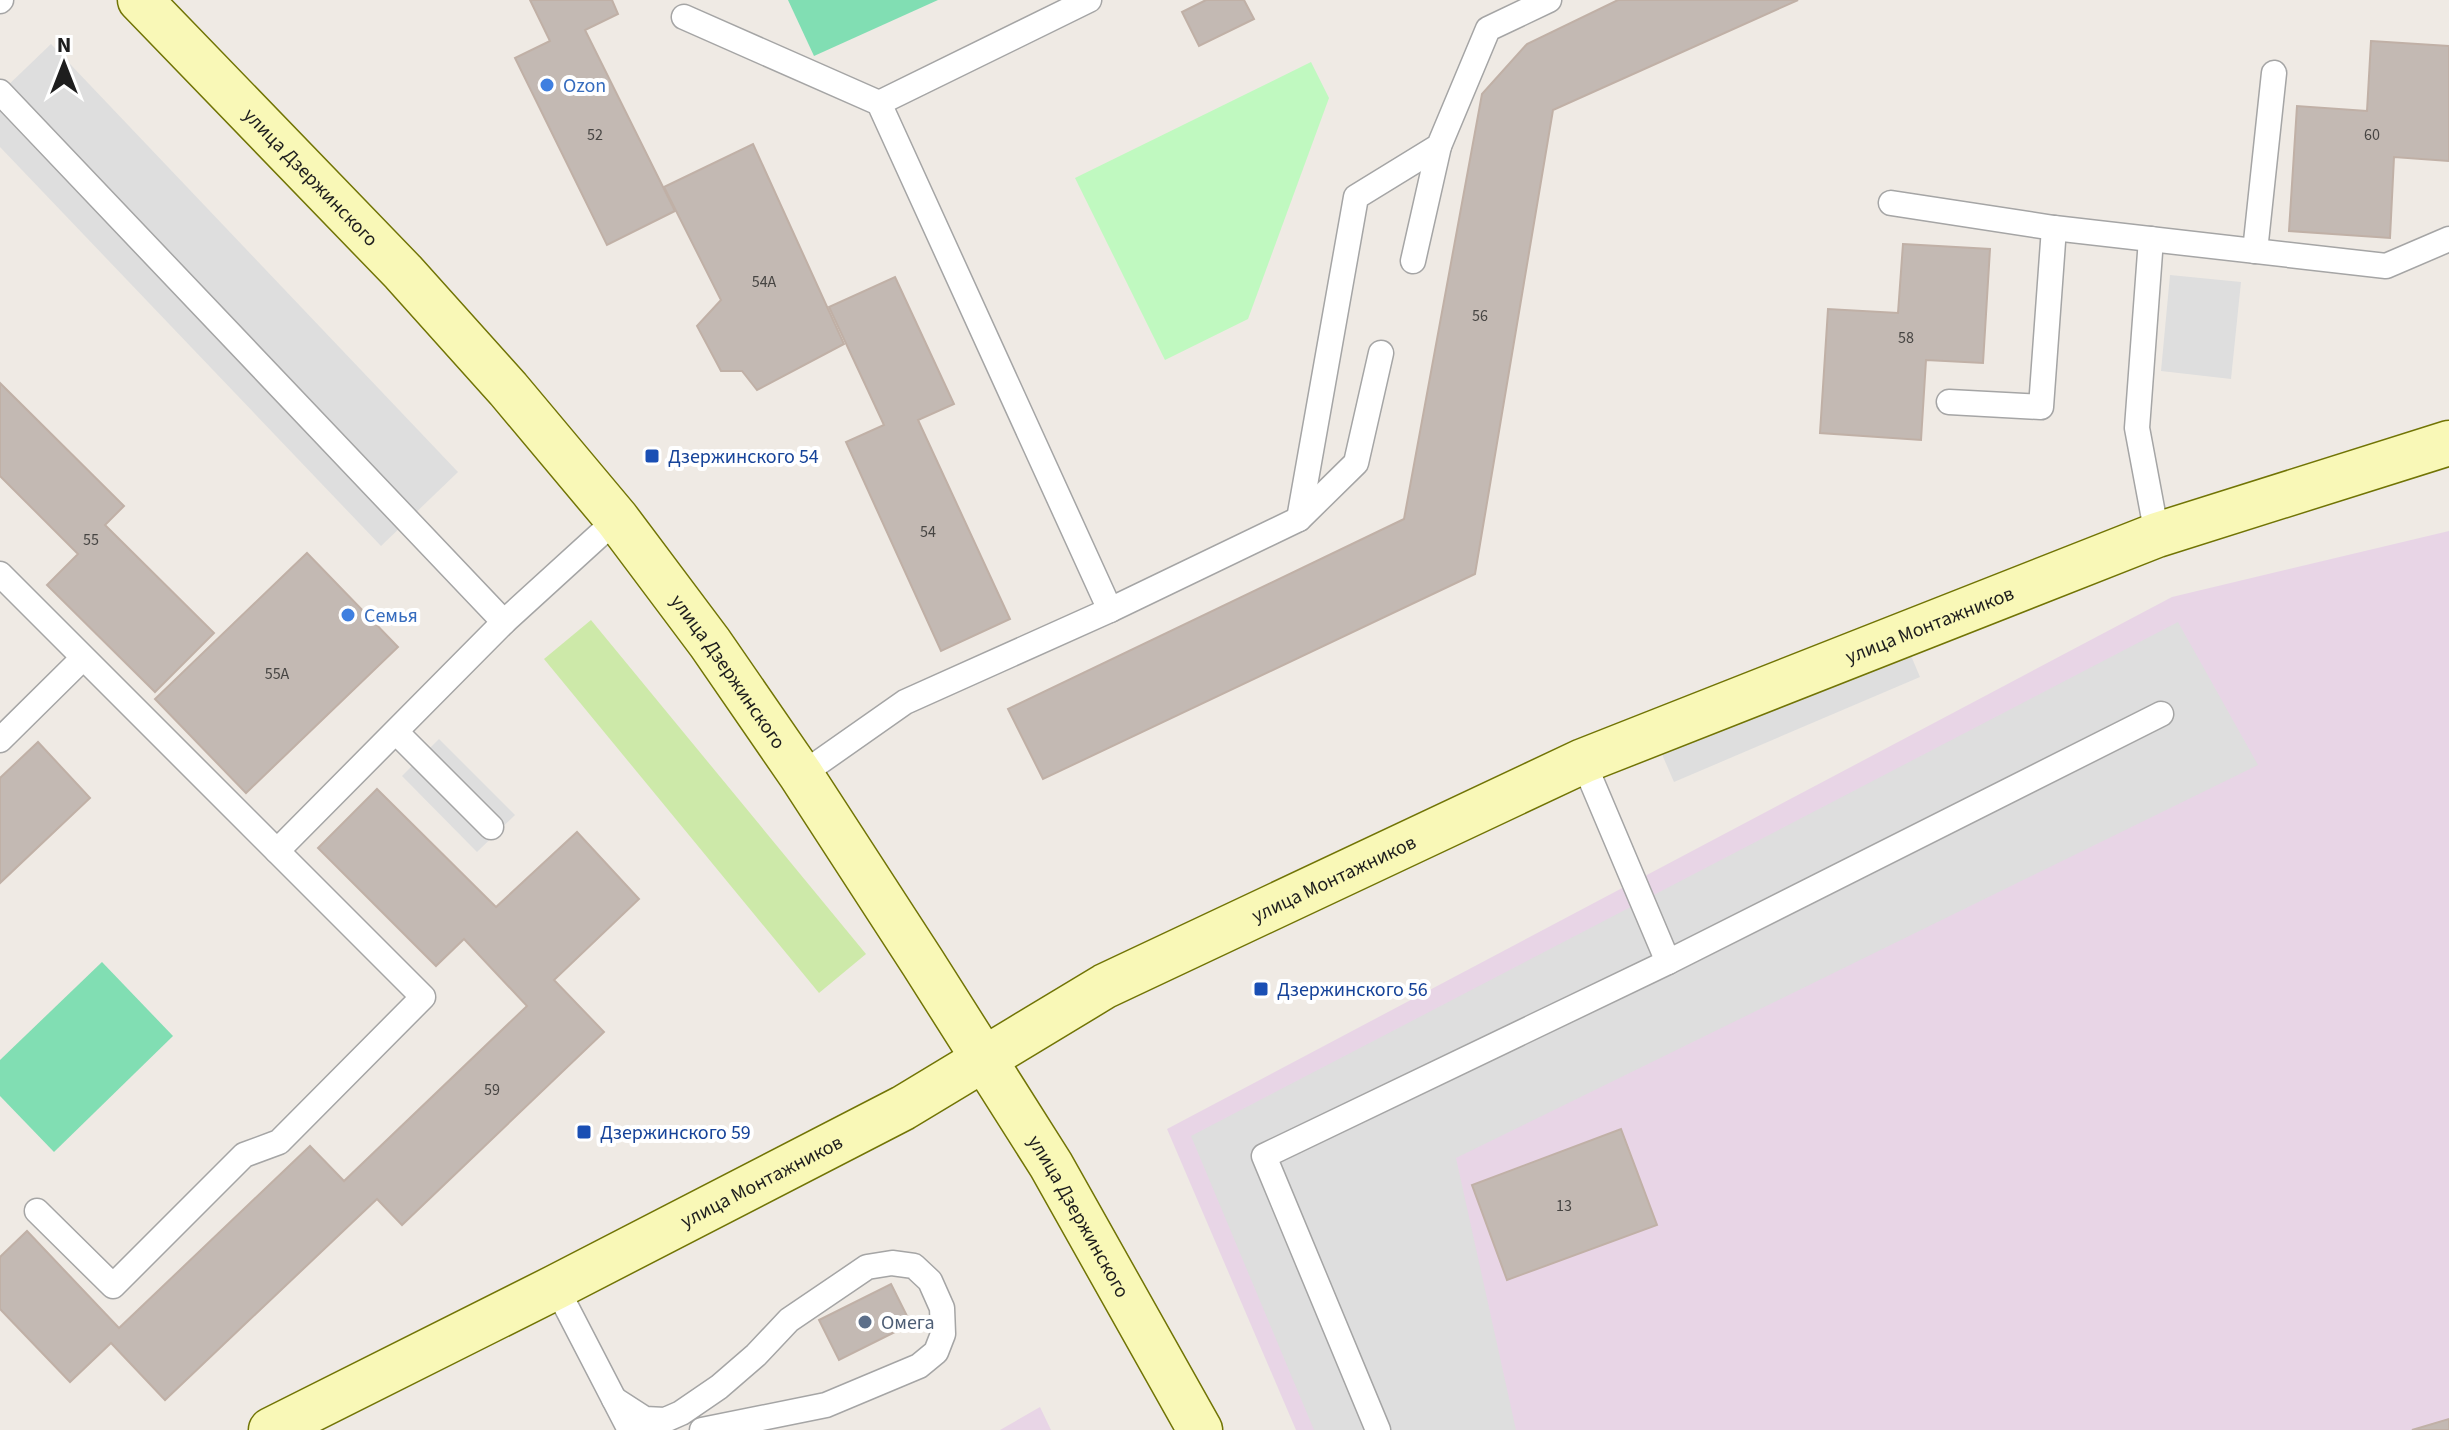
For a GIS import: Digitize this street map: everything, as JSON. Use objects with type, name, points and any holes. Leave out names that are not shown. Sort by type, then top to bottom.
[{"type":"street","name":"улица Дзержинского","points":[[140,0],[403,272],[508,389],[617,519],[710,643],[801,775],[1051,1165],[1200,1430]]},
{"type":"street","name":"улица Монтажников","points":[[271,1430],[903,1108],[1105,986],[1583,761],[2157,535],[2449,443]]},
{"type":"lane","points":[[1413,261],[1439,146],[1488,29],[1549,0]]},
{"type":"lane","points":[[879,103],[1081,2]]},
{"type":"lane","points":[[684,17],[879,103],[1110,610]]},
{"type":"lane","points":[[2255,251],[2274,73]]},
{"type":"lane","points":[[0,92],[504,622]]},
{"type":"lane","points":[[1299,519],[1356,197],[1439,146]]},
{"type":"lane","points":[[1891,203],[2054,228],[2386,266],[2449,239]]},
{"type":"lane","points":[[1949,402],[2041,407],[2054,228]]},
{"type":"lane","points":[[2151,239],[2137,428],[2157,535]]},
{"type":"lane","points":[[801,775],[905,702],[1110,610],[1299,519],[1356,463],[1381,353]]},
{"type":"lane","points":[[277,851],[504,622],[617,519]]},
{"type":"lane","points":[[0,574],[423,997],[279,1142],[244,1155],[113,1286],[37,1211]]},
{"type":"lane","points":[[0,740],[83,658]]},
{"type":"lane","points":[[1378,1430],[1264,1156],[1668,962],[2161,714]]},
{"type":"lane","points":[[396,732],[491,827]]},
{"type":"lane","points":[[1583,761],[1668,962]]},
{"type":"lane","points":[[614,1399],[645,1419],[665,1420],[719,1387],[756,1355],[789,1320],[867,1267],[892,1263],[914,1266],[930,1281],[942,1308],[943,1334],[936,1352],[919,1366],[826,1405],[702,1430]]},
{"type":"lane","points":[[556,1287],[630,1430]]},
{"type":"shaded area","points":[[51,44],[458,472],[381,546],[0,147],[0,93]]},
{"type":"shaded area","points":[[2170,275],[2241,282],[2231,379],[2161,371]]},
{"type":"shaded area","points":[[2449,531],[2449,1430],[1296,1430],[1167,1129],[2172,597]]},
{"type":"shaded area","points":[[2178,622],[2258,765],[1456,1158],[1516,1430],[1314,1430],[1191,1136]]},
{"type":"shaded area","points":[[1909,651],[1920,677],[1674,782],[1661,752]]},
{"type":"shaded area","points":[[439,739],[515,815],[477,852],[402,776]]},
{"type":"shaded area","points":[[1040,1407],[1051,1430],[1000,1430]]},
{"type":"green space","points":[[788,0],[938,0],[814,56]]},
{"type":"green space","points":[[1311,62],[1329,98],[1248,319],[1165,360],[1075,178]]},
{"type":"green space","points":[[591,620],[866,954],[819,993],[544,659]]},
{"type":"green space","points":[[102,962],[173,1036],[54,1152],[0,1096],[0,1060]]},
{"type":"building","points":[[530,0],[612,0],[618,14],[585,30],[675,211],[607,245],[515,58],[550,41]]},
{"type":"building","points":[[1206,0],[1244,0],[1254,19],[1199,46],[1182,12]]},
{"type":"building","points":[[1618,0],[1798,0],[1553,110],[1475,574],[1043,779],[1008,709],[1404,519],[1482,94],[1527,44]]},
{"type":"building","points":[[2371,41],[2449,46],[2449,161],[2394,157],[2390,238],[2289,231],[2297,106],[2367,111]]},
{"type":"building","points":[[753,144],[844,344],[757,390],[742,371],[721,371],[697,326],[721,300],[664,187]]},
{"type":"building","points":[[1903,244],[1990,249],[1983,363],[1926,360],[1921,440],[1820,433],[1828,309],[1898,313]]},
{"type":"building","points":[[895,277],[954,404],[918,420],[1010,619],[941,651],[846,442],[884,425],[829,307]]},
{"type":"building","points":[[0,383],[124,506],[105,525],[214,633],[155,692],[47,585],[78,554],[0,476]]},
{"type":"building","points":[[307,553],[398,647],[246,793],[155,699]]},
{"type":"building","points":[[38,742],[90,798],[0,883],[0,778]]},
{"type":"building","points":[[377,789],[496,907],[577,832],[639,899],[554,980],[604,1032],[402,1225],[377,1199],[165,1400],[111,1343],[70,1382],[0,1309],[0,1257],[27,1231],[119,1328],[310,1146],[344,1181],[527,1006],[464,939],[436,966],[318,848]]},
{"type":"building","points":[[1621,1129],[1657,1225],[1507,1280],[1472,1185]]},
{"type":"building","name":"Омега","points":[[891,1284],[911,1324],[839,1360],[819,1320]]},
{"type":"building","points":[[2449,1419],[2449,1430],[2412,1430]]},
{"type":"place","name":"Ozon","points":[[547,85]]},
{"type":"place","name":"Дзержинского 54","points":[[652,456]]},
{"type":"place","name":"Семья","points":[[348,615]]},
{"type":"place","name":"Дзержинского 56","points":[[1261,989]]},
{"type":"place","name":"Дзержинского 59","points":[[584,1132]]},
{"type":"place","name":"Омега","points":[[865,1322]]}]
